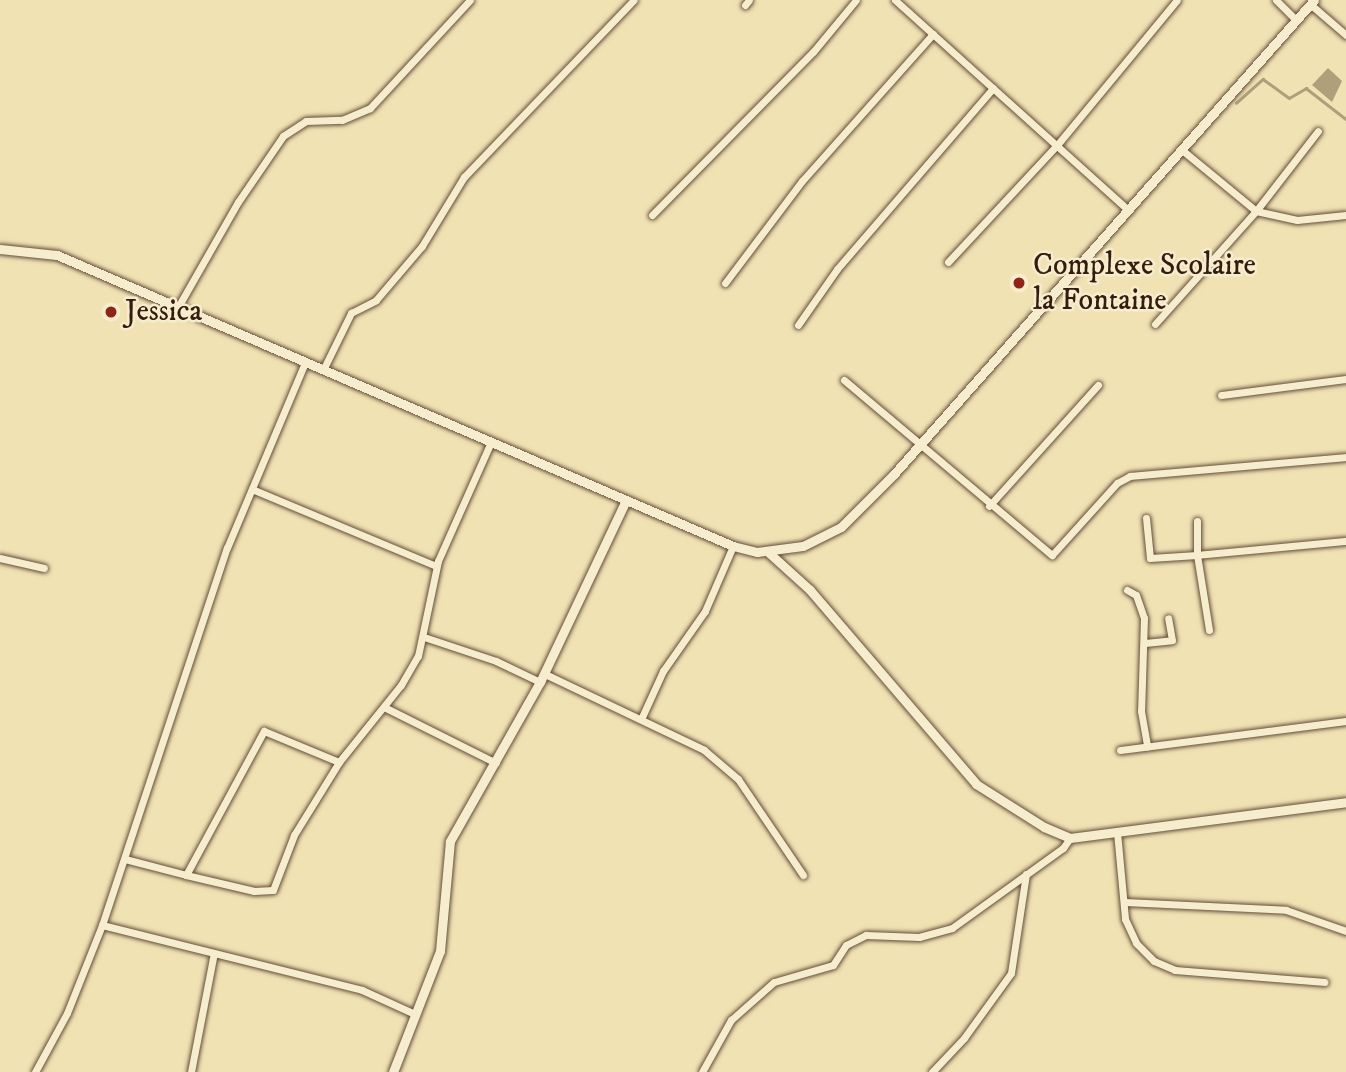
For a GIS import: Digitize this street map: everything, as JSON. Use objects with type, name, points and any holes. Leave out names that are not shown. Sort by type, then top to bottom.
[{"type":"street","points":[[178,307],[245,191],[283,136],[306,121],[342,120],[370,108],[470,0]]},
{"type":"street","points":[[323,369],[351,313],[376,299],[424,244],[464,177],[634,0]]},
{"type":"street","points":[[652,215],[813,52],[856,0]]},
{"type":"street","points":[[895,0],[1128,210]]},
{"type":"street","points":[[948,262],[1057,145],[1177,0]]},
{"type":"street","points":[[1276,0],[1296,20]]},
{"type":"street","points":[[0,249],[57,256],[733,546],[768,552],[803,546],[841,527],[920,446],[1312,2],[1346,36]]},
{"type":"street","points":[[725,284],[802,181],[933,34]]},
{"type":"street","points":[[798,325],[837,269],[993,88]]},
{"type":"street","points":[[1155,324],[1256,211],[1318,131]]},
{"type":"street","points":[[1182,150],[1256,211],[1297,220],[1346,215]]},
{"type":"street","points":[[36,1072],[67,1013],[102,925],[227,548],[305,362]]},
{"type":"street","points":[[1222,395],[1346,379]]},
{"type":"street","points":[[845,380],[989,506],[1052,555],[1117,483],[1130,476],[1346,457]]},
{"type":"street","points":[[989,506],[1098,386]]},
{"type":"street","points":[[125,859],[254,891],[273,890],[294,835],[339,762],[401,685],[424,636],[438,561],[491,442]]},
{"type":"street","points":[[252,489],[436,566]]},
{"type":"street","points":[[393,1072],[440,951],[450,841],[497,763],[542,678],[626,500]]},
{"type":"street","points":[[1146,518],[1150,558],[1346,541]]},
{"type":"street","points":[[1197,521],[1198,555],[1209,630]]},
{"type":"street","points":[[642,717],[663,671],[705,611],[733,546]]},
{"type":"street","points":[[768,552],[810,590],[976,785],[1007,807],[1070,838]]},
{"type":"street","points":[[0,558],[44,568]]},
{"type":"street","points":[[1127,590],[1140,604],[1145,642],[1141,711],[1147,746]]},
{"type":"street","points":[[1145,642],[1172,640],[1168,618]]},
{"type":"street","points":[[424,636],[642,717],[688,740],[738,779],[803,874]]},
{"type":"street","points":[[384,706],[497,763]]},
{"type":"street","points":[[1120,750],[1346,721]]},
{"type":"street","points":[[186,875],[258,735],[270,730],[339,762]]},
{"type":"street","points":[[702,1072],[731,1020],[774,982],[833,965],[846,945],[866,935],[919,937],[949,930],[1070,838],[1346,802]]},
{"type":"street","points":[[1117,832],[1125,919],[1136,943],[1154,961],[1175,970],[1325,982]]},
{"type":"street","points":[[932,1072],[964,1038],[1011,973],[1026,874]]},
{"type":"street","points":[[1125,902],[1286,910],[1346,931]]},
{"type":"street","points":[[102,925],[362,990],[415,1014]]},
{"type":"street","points":[[191,1072],[214,953]]},
{"type":"shaded area","points":[[1328,68],[1342,81],[1332,102],[1312,85]]},
{"type":"waterway","points":[[1236,103],[1263,79],[1289,98],[1306,88],[1346,119]]},
{"type":"place","name":"Complexe Scolaire la Fontaine","points":[[1019,283]]},
{"type":"place","name":"Jessica","points":[[111,312]]}]
